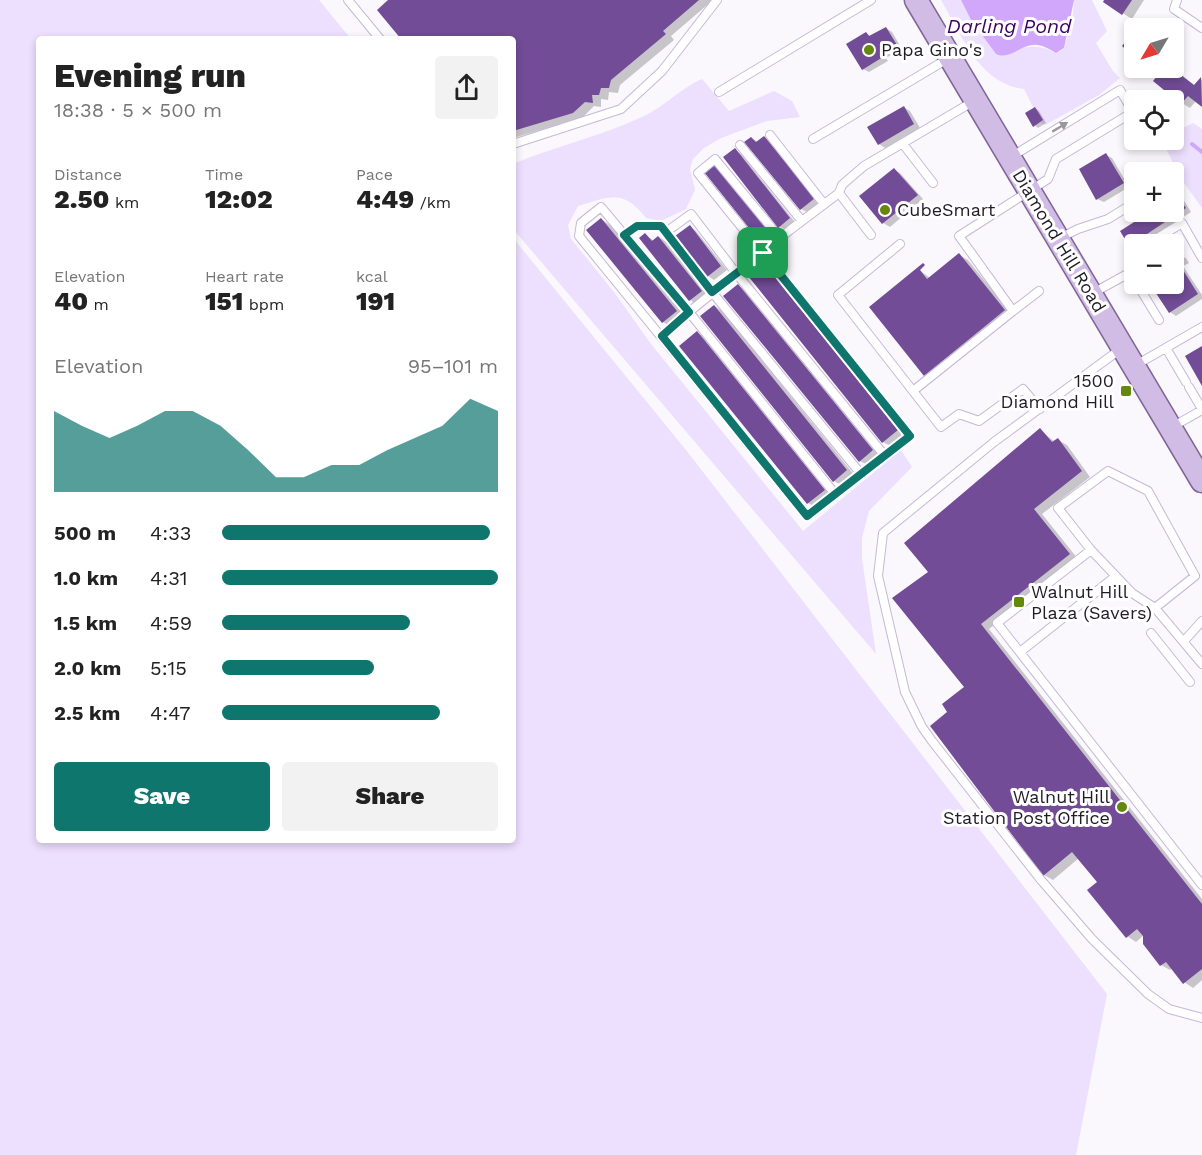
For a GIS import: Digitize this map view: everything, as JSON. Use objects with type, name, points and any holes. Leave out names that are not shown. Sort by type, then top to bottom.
[{"type":"main road","name":"Diamond Hill Road","points":[[916,0],[1170,428],[1193,459],[1202,481]]},
{"type":"lane","points":[[348,0],[378,36]]},
{"type":"lane","points":[[516,143],[621,109],[663,71],[717,0]]},
{"type":"lane","points":[[719,92],[872,0]]},
{"type":"lane","points":[[1177,0],[1174,9],[1202,28]]},
{"type":"lane","points":[[813,139],[950,58]]},
{"type":"lane","points":[[1010,158],[1120,90],[1133,112],[1056,159],[1048,179],[959,236],[1013,311]]},
{"type":"lane","points":[[662,336],[712,292],[839,193],[842,185],[864,166],[975,100]]},
{"type":"lane","points":[[770,135],[824,204]]},
{"type":"lane","points":[[903,144],[933,183]]},
{"type":"lane","points":[[740,145],[802,220]]},
{"type":"lane","points":[[780,238],[715,159],[698,173],[910,436],[807,516],[579,236],[581,223],[601,207],[689,312],[835,494]]},
{"type":"lane","points":[[839,193],[871,235]]},
{"type":"lane","points":[[1058,239],[1078,229],[1108,219],[1124,209]]},
{"type":"lane","points":[[666,232],[691,214],[885,456]]},
{"type":"lane","points":[[1164,234],[1182,223],[1202,258]]},
{"type":"lane","points":[[624,235],[637,226],[661,226],[861,474]]},
{"type":"lane","points":[[900,244],[838,295],[941,427],[958,414],[980,421],[1023,389],[1040,409]]},
{"type":"lane","points":[[1091,295],[1124,278]]},
{"type":"lane","points":[[913,392],[1039,291]]},
{"type":"lane","points":[[1143,294],[1159,320]]},
{"type":"lane","points":[[1202,327],[1166,348],[1128,357],[1040,409],[994,442],[883,533],[878,576],[905,692],[922,727],[932,741],[1041,880],[1092,939],[1148,994],[1169,1009],[1202,1018]]},
{"type":"lane","points":[[1166,348],[1202,409],[1170,428]]},
{"type":"lane","points":[[1155,609],[1195,576],[1148,491],[1108,471],[1058,508],[1091,550],[1132,593],[1155,609],[1202,664]]},
{"type":"lane","points":[[1091,550],[997,622],[1202,885]]},
{"type":"lane","points":[[1020,652],[1116,576]]},
{"type":"lane","points":[[1184,641],[1202,621]]},
{"type":"lane","points":[[1184,641],[1202,631]]},
{"type":"lane","points":[[1150,633],[1190,682]]},
{"type":"shaded area","points":[[0,0],[319,0],[349,36],[36,36],[36,843],[516,843],[516,242],[686,450],[1107,994],[1076,1155],[0,1155]]},
{"type":"shaded area","points":[[941,0],[961,0],[971,20],[996,54],[1026,47],[1040,47],[1056,53],[1064,49],[1073,14],[1074,0],[1092,0],[1107,31],[1096,43],[1113,71],[1120,78],[1099,95],[1045,125],[1041,123],[1024,89],[1008,85],[983,68],[964,42]]},
{"type":"shaded area","points":[[702,79],[729,111],[774,91],[792,101],[800,117],[767,121],[721,138],[704,148],[693,159],[690,169],[695,190],[686,209],[661,221],[646,218],[630,202],[622,199],[615,197],[599,200],[578,206],[568,225],[571,239],[614,292],[651,344],[803,531],[901,450],[912,467],[869,511],[862,538],[862,559],[876,654],[516,233],[516,163],[644,116]]},
{"type":"shaded area","points":[[1193,123],[1202,129],[1202,208],[1184,183],[1184,162],[1172,162],[1167,150],[1184,150],[1184,128]]},
{"type":"water","name":"Darling Pond","points":[[961,0],[1074,0],[1064,48],[1056,53],[1042,46],[1033,45],[1006,55],[996,54],[971,20]]},
{"type":"building","points":[[388,0],[699,0],[663,31],[666,34],[611,80],[609,88],[601,88],[599,95],[592,95],[593,103],[585,102],[573,113],[516,130],[516,36],[399,36],[377,10]]},
{"type":"building","points":[[1104,0],[1132,0],[1122,15],[1103,2]]},
{"type":"building","name":"Papa Gino's","points":[[886,27],[897,45],[881,54],[883,57],[862,70],[846,44],[866,32],[869,36]]},
{"type":"building","points":[[1184,77],[1194,85],[1201,77],[1202,107],[1188,96],[1184,101],[1184,90],[1164,90],[1153,81],[1155,78]]},
{"type":"building","points":[[904,106],[914,124],[878,145],[867,127]]},
{"type":"building","points":[[1035,107],[1043,120],[1033,127],[1025,113]]},
{"type":"building","points":[[764,136],[815,198],[800,210],[744,142],[751,137],[756,142]]},
{"type":"building","points":[[735,148],[790,218],[778,228],[723,157]]},
{"type":"building","points":[[1106,153],[1124,183],[1096,200],[1079,169]]},
{"type":"building","points":[[715,164],[771,235],[761,243],[704,172]]},
{"type":"building","name":"CubeSmart","points":[[894,168],[918,195],[882,224],[859,196]]},
{"type":"building","points":[[601,218],[677,311],[662,323],[586,230]]},
{"type":"building","points":[[1134,222],[1165,222],[1147,234],[1124,234],[1124,238],[1120,231]]},
{"type":"building","points":[[690,225],[721,266],[707,277],[675,236]]},
{"type":"building","points":[[645,233],[652,241],[658,236],[702,291],[689,301],[639,238]]},
{"type":"building","points":[[959,253],[1005,310],[924,376],[869,307],[923,263],[925,265],[920,270],[927,279]]},
{"type":"building","points":[[765,265],[898,430],[882,443],[749,277]]},
{"type":"building","points":[[1184,272],[1198,294],[1169,313],[1157,294],[1184,294]]},
{"type":"building","points":[[738,284],[873,450],[859,462],[723,296]]},
{"type":"building","points":[[714,305],[847,470],[833,482],[700,316]]},
{"type":"building","points":[[697,331],[825,490],[807,504],[679,346]]},
{"type":"building","points":[[1202,346],[1202,386],[1185,356]]},
{"type":"building","points":[[1040,428],[1052,442],[1058,438],[1082,471],[1034,509],[1070,554],[981,624],[1202,904],[1202,969],[1183,984],[1166,962],[1160,966],[1143,944],[1143,936],[1137,929],[1126,938],[1087,890],[1097,882],[1072,852],[1043,876],[930,726],[947,712],[942,704],[964,687],[892,598],[928,572],[904,543]]},
{"type":"waterway","points":[[1192,144],[1202,152]]},
{"type":"place","name":"Papa Gino's","points":[[869,50]]},
{"type":"place","name":"CubeSmart","points":[[885,210]]},
{"type":"place","name":"1500 Diamond Hill","points":[[1126,391]]},
{"type":"place","name":"Walnut Hill Plaza (Savers)","points":[[1019,602]]},
{"type":"place","name":"Walnut Hill Station Post Office","points":[[1122,807]]},
{"type":"route","points":[[637,226],[661,226],[712,292],[763,253],[910,436],[807,516],[662,336],[689,312],[624,235],[637,226]]}]
